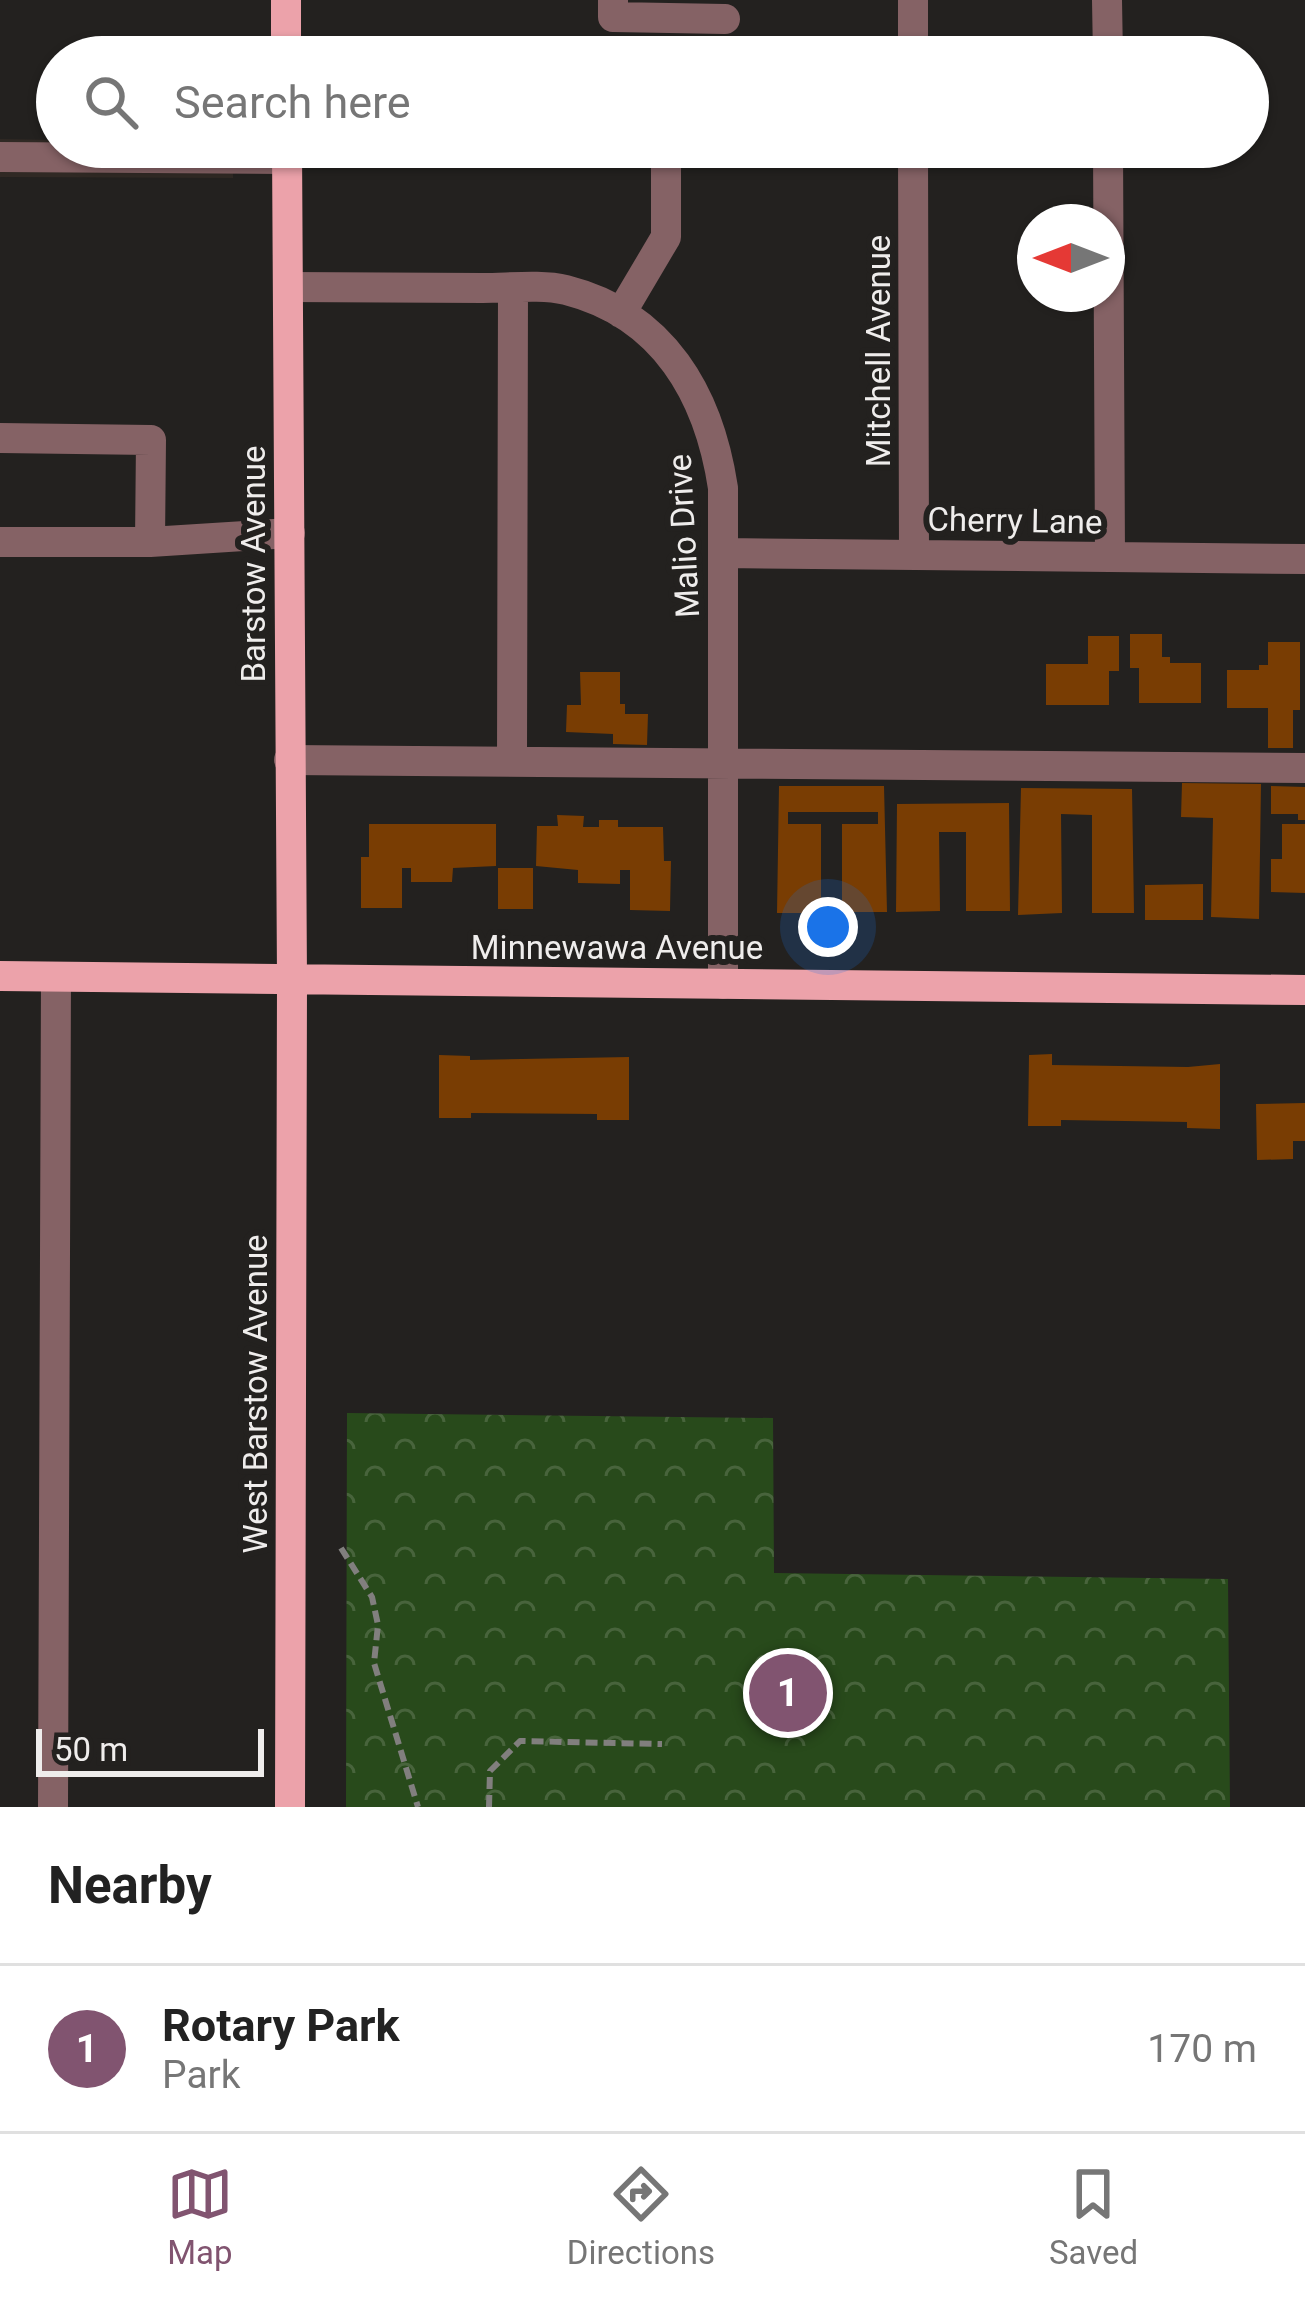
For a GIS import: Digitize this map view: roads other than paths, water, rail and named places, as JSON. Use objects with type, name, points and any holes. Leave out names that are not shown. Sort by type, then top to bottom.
[{"type":"main road","points":[[286,0],[286,36]]},
{"type":"main road","name":"Barstow Avenue","points":[[287,168],[292,980]]},
{"type":"main road","name":"Minnewawa Avenue","points":[[0,976],[1305,990]]},
{"type":"main road","name":"West Barstow Avenue","points":[[290,1807],[292,980]]},
{"type":"street","points":[[613,0],[614,17],[724,19]]},
{"type":"street","points":[[913,0],[913,36]]},
{"type":"street","points":[[1107,0],[1108,36]]},
{"type":"street","points":[[0,157],[36,156]]},
{"type":"street","points":[[621,313],[667,237],[667,168]]},
{"type":"street","name":"Mitchell Avenue","points":[[913,168],[914,555]]},
{"type":"street","points":[[1108,168],[1110,557]]},
{"type":"street","name":"Malio Drive","points":[[288,287],[565,290],[621,313],[653,337],[681,368],[702,404],[719,466],[724,553],[723,984]]},
{"type":"street","points":[[512,288],[512,761]]},
{"type":"street","points":[[0,438],[151,440],[150,542]]},
{"type":"street","points":[[0,542],[150,542],[290,533]]},
{"type":"street","name":"Cherry Lane","points":[[724,553],[1305,559]]},
{"type":"street","points":[[289,760],[1305,768]]},
{"type":"street","points":[[53,1807],[56,977]]},
{"type":"place","name":"Rotary Park","points":[[788,1693]]}]
